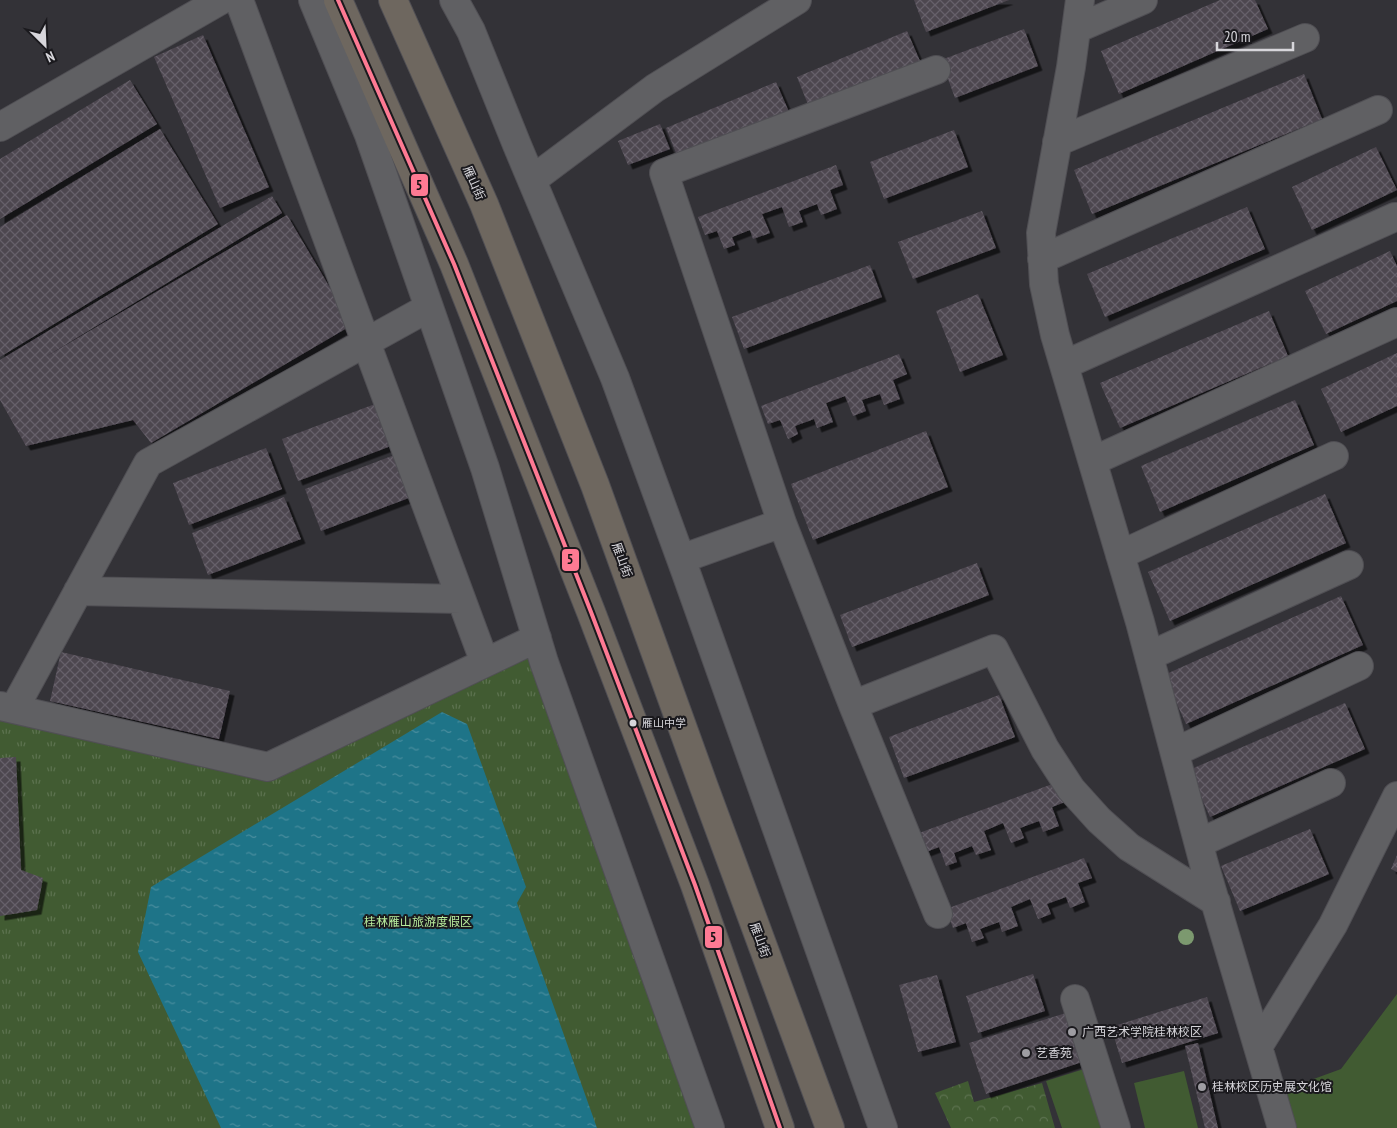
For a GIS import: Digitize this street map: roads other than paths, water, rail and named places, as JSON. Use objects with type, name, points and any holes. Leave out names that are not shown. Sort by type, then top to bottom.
[{"type":"highway","points":[[338,0],[454,264],[580,584],[695,885],[780,1128]]},
{"type":"highway","name":"雁山街","points":[[392,0],[484,204],[595,485],[707,796],[830,1128]]},
{"type":"street","points":[[0,127],[220,0]]},
{"type":"street","points":[[239,0],[485,663]]},
{"type":"street","points":[[312,0],[369,135],[485,468],[537,638],[710,1128]]},
{"type":"street","points":[[454,0],[471,30],[516,145],[615,378],[883,1128]]},
{"type":"street","points":[[532,180],[655,88],[797,0]]},
{"type":"street","points":[[1080,0],[1041,233],[1044,284],[1064,365],[1149,656],[1199,843],[1282,1128]]},
{"type":"street","points":[[1076,29],[1144,0]]},
{"type":"street","points":[[1057,142],[1305,38]]},
{"type":"street","points":[[936,70],[664,173],[782,524],[938,914]]},
{"type":"street","points":[[1042,259],[1378,110]]},
{"type":"street","points":[[1064,365],[1395,217]]},
{"type":"street","points":[[428,308],[148,463],[78,591],[7,707],[268,767],[537,638]]},
{"type":"street","points":[[1092,461],[1397,322]]},
{"type":"street","points":[[1120,555],[1334,456]]},
{"type":"street","points":[[681,559],[782,524]]},
{"type":"street","points":[[1149,656],[1349,565]]},
{"type":"street","points":[[78,591],[462,599]]},
{"type":"street","points":[[853,705],[994,649],[1045,750],[1071,789],[1099,820],[1129,847],[1216,902]]},
{"type":"street","points":[[1175,752],[1359,666]]},
{"type":"street","points":[[1199,843],[1331,783]]},
{"type":"street","points":[[1258,1047],[1334,925],[1397,796]]},
{"type":"street","points":[[1075,998],[1116,1128]]},
{"type":"water","points":[[442,712],[467,724],[526,887],[517,903],[597,1128],[221,1128],[138,952],[151,887]]},
{"type":"place","name":"雁山中学","points":[[633,723]]},
{"type":"place","name":"广西艺术学院桂林校区","points":[[1072,1032]]},
{"type":"place","name":"艺香苑","points":[[1026,1053]]},
{"type":"place","name":"桂林校区历史展文化馆","points":[[1202,1087]]},
{"type":"park label","name":"桂林雁山旅游度假区","points":[[418,922]]}]
